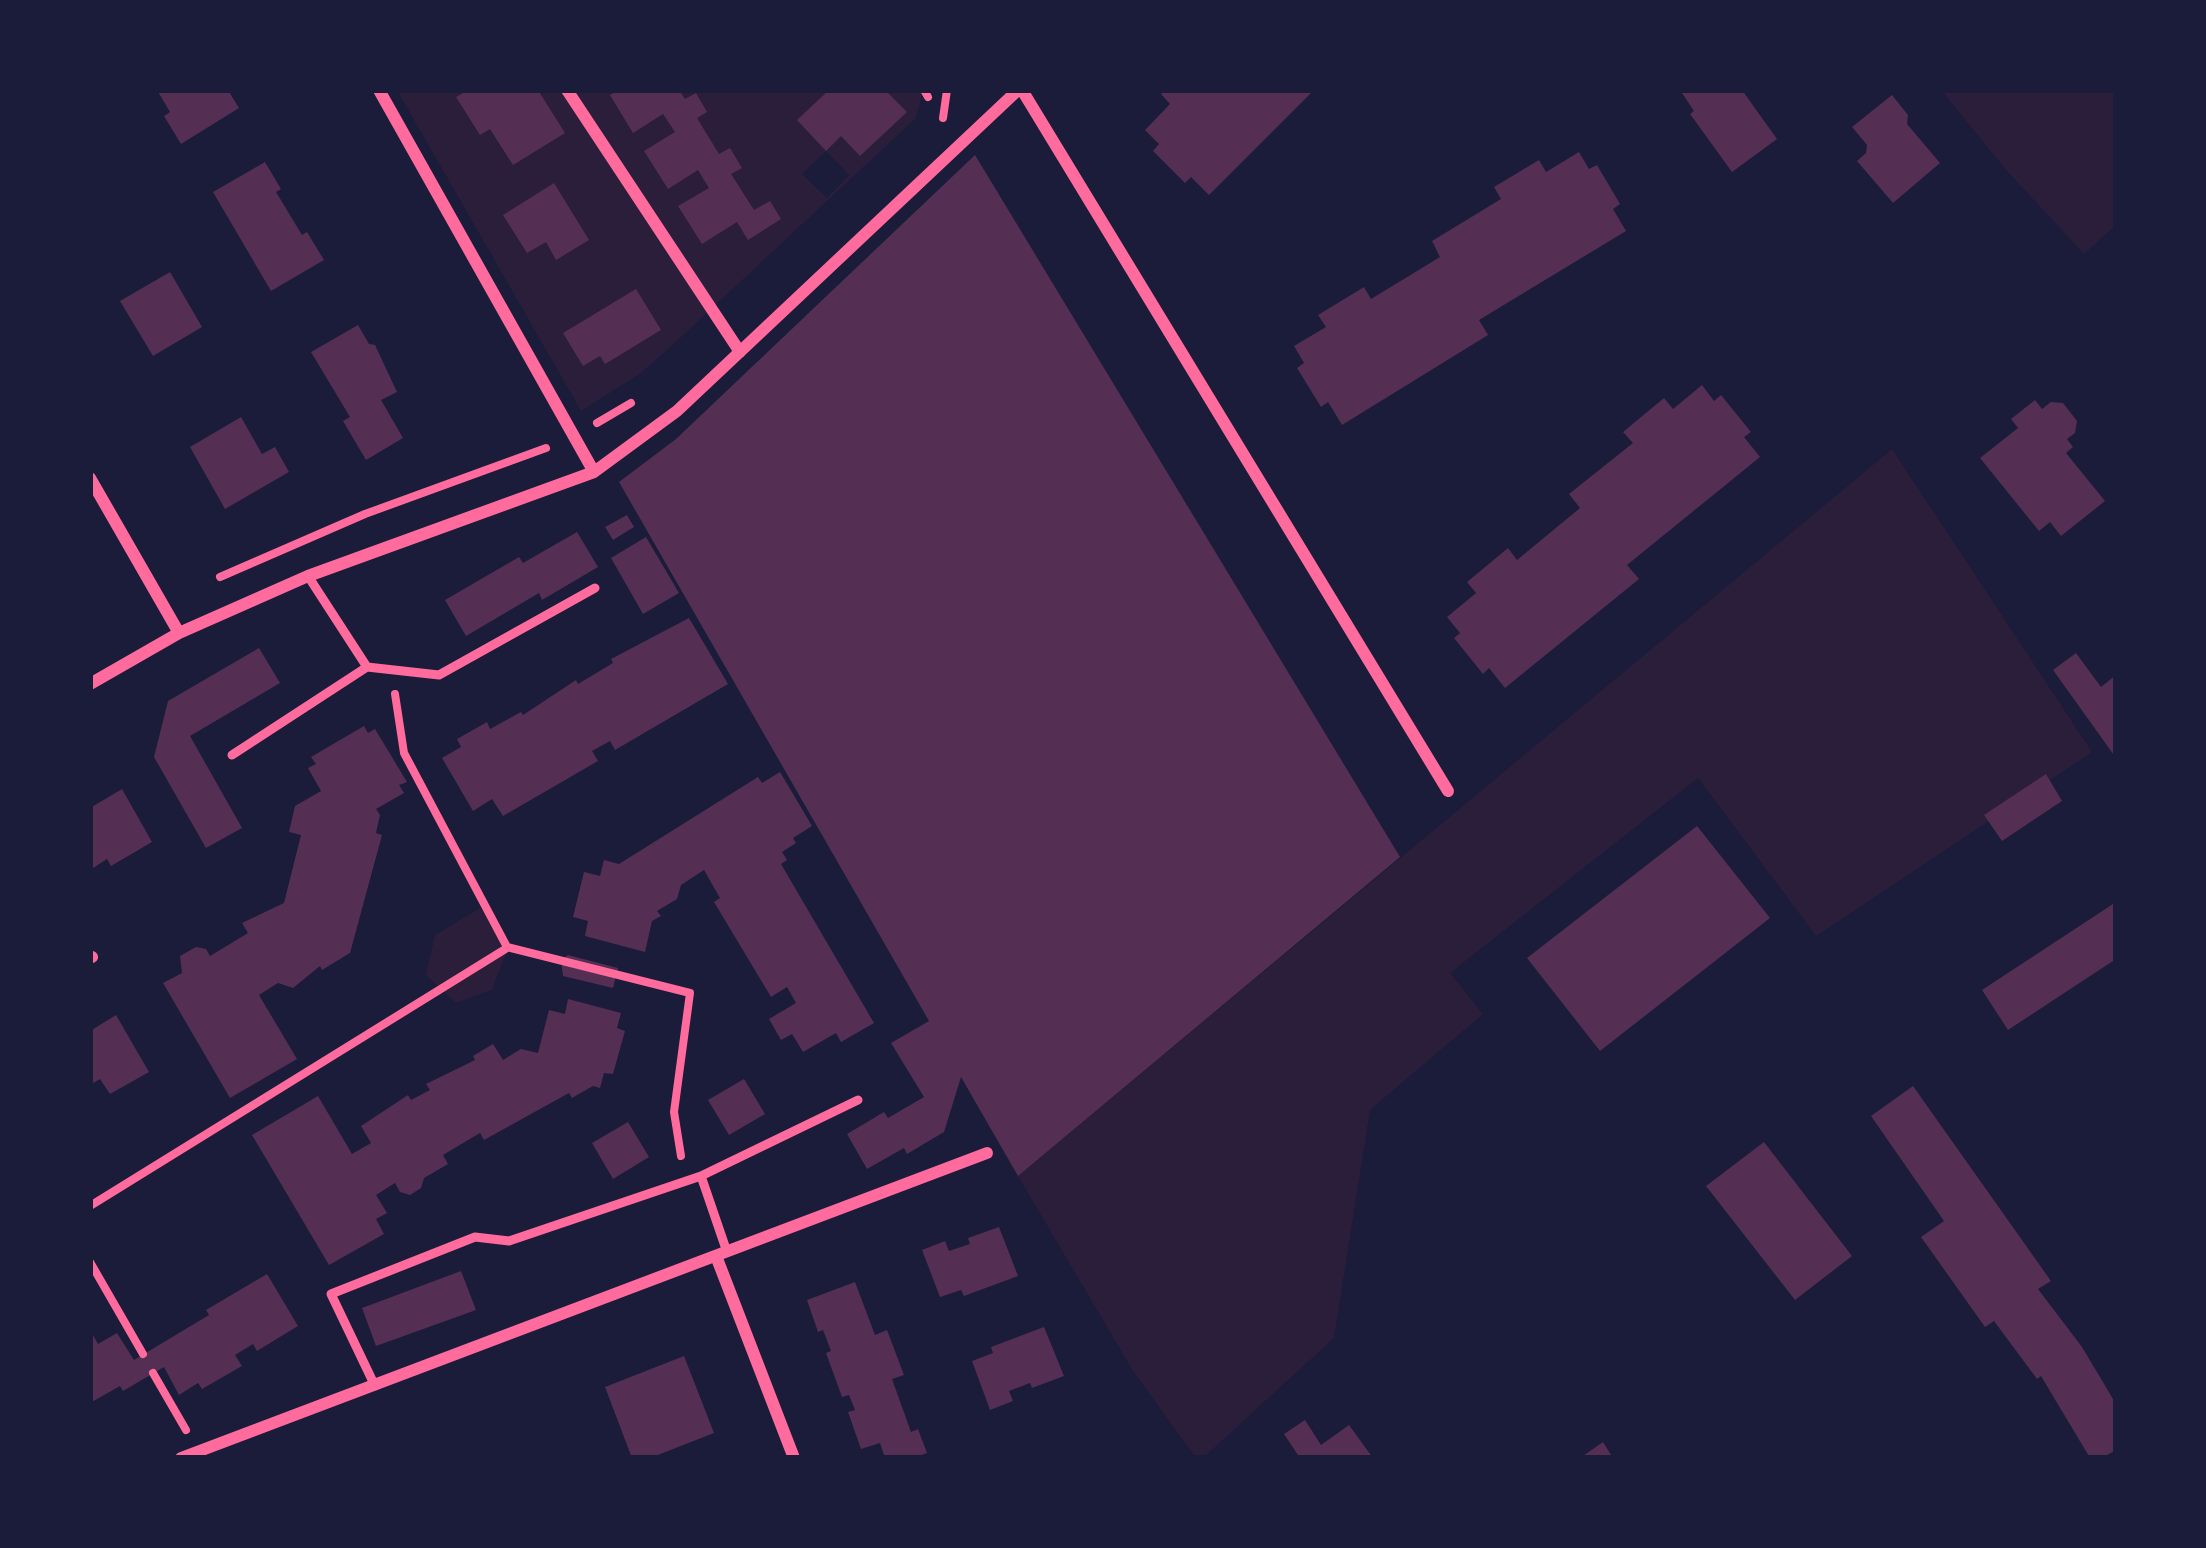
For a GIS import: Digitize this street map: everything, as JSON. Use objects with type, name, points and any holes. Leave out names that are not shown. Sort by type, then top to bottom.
[{"type":"street","points":[[379,90],[594,472]]},
{"type":"street","points":[[567,90],[740,352]]},
{"type":"street","points":[[90,684],[178,633],[308,576],[594,472],[677,411],[1020,90],[1448,791]]},
{"type":"street","points":[[90,478],[178,633]]},
{"type":"street","points":[[181,1458],[986,1153]]},
{"type":"street","points":[[722,1254],[794,1458]]},
{"type":"lane","points":[[308,576],[367,667]]},
{"type":"lane","points":[[232,755],[367,667],[439,675],[595,589]]},
{"type":"lane","points":[[375,1386],[331,1294],[475,1237],[509,1241],[701,1176],[858,1100]]},
{"type":"lane","points":[[701,1176],[722,1254]]},
{"type":"path","points":[[201,588],[240,566],[365,514],[540,451]]},
{"type":"path","points":[[391,670],[404,753],[507,947]]},
{"type":"path","points":[[90,1206],[507,947],[689,993],[674,1112],[685,1181]]},
{"type":"path","points":[[90,1262],[142,1354]]},
{"type":"path","points":[[153,1373],[198,1451]]},
{"type":"shaded area","points":[[397,90],[919,90],[916,118],[641,373],[581,411]],"holes":[[[826,151],[849,175],[827,198],[802,174]]]},
{"type":"shaded area","points":[[1941,90],[2116,90],[2116,225],[2084,254]]},
{"type":"shaded area","points":[[1892,449],[2092,752],[1816,936],[1698,778],[1450,973],[1483,1014],[1370,1110],[1334,1338],[1203,1458],[1196,1458],[1133,1371],[1018,1176]]},
{"type":"shaded area","points":[[480,908],[510,942],[492,990],[456,1003],[426,975],[435,935]]},
{"type":"building","points":[[157,90],[228,90],[239,108],[181,144],[164,116],[170,112]]},
{"type":"building","points":[[468,90],[538,90],[565,133],[513,165],[490,129],[480,135],[456,97]]},
{"type":"building","points":[[618,90],[679,90],[685,99],[696,93],[707,112],[697,118],[719,154],[730,148],[742,168],[731,174],[754,210],[770,201],[781,219],[748,240],[737,222],[702,244],[678,206],[709,188],[698,170],[668,189],[644,151],[675,132],[663,114],[633,133],[610,95]]},
{"type":"building","points":[[829,90],[891,90],[888,93],[907,112],[860,156],[841,136],[826,151],[797,120]]},
{"type":"building","points":[[1165,90],[1314,90],[1209,195],[1191,177],[1185,183],[1153,151],[1159,144],[1145,130],[1170,104],[1161,94]]},
{"type":"building","points":[[1680,90],[1742,90],[1777,139],[1732,172],[1690,114],[1694,111]]},
{"type":"building","points":[[1892,95],[1908,115],[1907,124],[1940,163],[1893,203],[1857,161],[1867,145],[1852,127]]},
{"type":"building","points":[[1579,152],[1589,169],[1597,165],[1620,204],[1613,209],[1626,231],[1479,320],[1488,335],[1342,425],[1328,402],[1321,407],[1297,368],[1304,363],[1294,346],[1326,327],[1318,315],[1364,287],[1371,299],[1440,257],[1432,241],[1501,199],[1494,187],[1539,160],[1546,172]]},
{"type":"building","points":[[975,155],[1400,857],[1018,1176],[961,1077],[944,1132],[907,1154],[904,1148],[867,1169],[847,1134],[884,1112],[888,1118],[924,1097],[891,1043],[929,1021],[619,482],[676,439]]},
{"type":"building","points":[[265,162],[281,189],[276,192],[324,260],[271,291],[213,192]]},
{"type":"building","points":[[554,183],[589,240],[556,260],[546,242],[527,253],[503,215]]},
{"type":"building","points":[[170,272],[202,327],[153,356],[120,301]]},
{"type":"building","points":[[636,289],[661,330],[605,364],[600,356],[583,366],[563,333]]},
{"type":"building","points":[[358,325],[369,344],[375,345],[397,392],[381,400],[403,438],[366,460],[343,421],[350,417],[311,352]]},
{"type":"building","points":[[1702,385],[1714,401],[1721,395],[1751,432],[1744,437],[1760,457],[1627,565],[1639,579],[1505,688],[1489,668],[1483,674],[1454,638],[1460,633],[1447,617],[1476,593],[1467,582],[1508,548],[1517,560],[1580,508],[1569,494],[1633,443],[1623,432],[1664,398],[1673,409]]},
{"type":"building","points":[[2035,400],[2042,409],[2051,402],[2063,403],[2077,421],[2075,433],[2067,439],[2073,447],[2066,453],[2105,501],[2061,536],[2050,522],[2039,531],[1980,458],[2018,428],[2011,419]]},
{"type":"building","points":[[241,417],[262,454],[275,447],[289,472],[225,509],[190,447]]},
{"type":"building","points":[[627,515],[634,527],[613,540],[605,527]]},
{"type":"building","points":[[577,532],[598,567],[542,600],[539,593],[466,636],[445,600],[519,557],[523,563]]},
{"type":"building","points":[[646,537],[679,593],[643,614],[611,558]]},
{"type":"building","points":[[689,618],[728,684],[615,750],[610,741],[592,751],[598,761],[503,816],[492,799],[473,811],[442,758],[461,747],[457,739],[487,722],[490,729],[523,715],[576,680],[578,684],[613,663],[611,659]]},
{"type":"building","points":[[259,648],[280,683],[190,736],[242,828],[206,848],[154,757],[168,701]]},
{"type":"building","points":[[2076,653],[2101,687],[2116,675],[2116,758],[2053,670]]},
{"type":"building","points":[[364,726],[368,733],[375,729],[407,782],[399,785],[404,793],[376,809],[380,815],[376,833],[382,835],[350,953],[322,970],[320,966],[293,988],[278,983],[259,995],[297,1059],[230,1098],[163,983],[182,973],[180,956],[196,947],[206,949],[210,956],[248,933],[242,923],[284,903],[301,835],[289,832],[295,806],[321,791],[308,768],[316,764],[311,757]]},
{"type":"building","points":[[780,772],[812,826],[793,838],[796,843],[782,852],[787,860],[781,864],[874,1023],[841,1042],[836,1033],[803,1052],[792,1034],[781,1040],[769,1019],[796,1003],[787,987],[771,997],[714,902],[720,898],[704,870],[681,885],[677,899],[657,911],[661,916],[652,921],[645,952],[585,936],[588,921],[573,917],[584,872],[600,876],[604,860],[619,864],[758,777],[762,783]]},
{"type":"building","points":[[2046,774],[2062,801],[2002,841],[1984,815]]},
{"type":"building","points":[[122,789],[152,842],[111,866],[107,859],[90,870],[90,808]]},
{"type":"building","points":[[1697,826],[1770,918],[1600,1051],[1527,958]]},
{"type":"building","points":[[2116,902],[2116,959],[2008,1030],[1982,990]]},
{"type":"building","points":[[568,955],[618,968],[613,988],[563,976],[561,960]]},
{"type":"building","points":[[568,999],[621,1013],[617,1028],[625,1031],[613,1074],[604,1073],[600,1088],[593,1086],[572,1098],[569,1093],[484,1140],[480,1133],[443,1155],[448,1164],[424,1178],[421,1188],[410,1195],[400,1192],[395,1183],[376,1195],[387,1213],[376,1219],[384,1234],[329,1265],[252,1135],[318,1096],[352,1154],[371,1143],[361,1126],[408,1095],[411,1100],[430,1090],[426,1084],[475,1060],[473,1056],[493,1044],[503,1060],[521,1049],[538,1053],[549,1010],[565,1014]]},
{"type":"building","points":[[116,1015],[149,1072],[110,1094],[100,1079],[90,1085],[90,1031]]},
{"type":"building","points":[[744,1079],[765,1114],[729,1135],[708,1100]]},
{"type":"building","points":[[1913,1086],[2051,1281],[2038,1289],[2082,1347],[2116,1404],[2116,1450],[2102,1458],[2090,1458],[2041,1376],[2037,1379],[1994,1321],[1985,1327],[1921,1237],[1944,1221],[1871,1116]]},
{"type":"building","points":[[628,1122],[649,1157],[613,1179],[592,1143]]},
{"type":"building","points":[[1764,1142],[1852,1256],[1795,1300],[1706,1186]]},
{"type":"building","points":[[999,1227],[1018,1276],[964,1296],[961,1290],[940,1297],[922,1250],[945,1241],[949,1251]]},
{"type":"building","points":[[461,1271],[476,1310],[376,1346],[362,1308]]},
{"type":"building","points":[[267,1274],[298,1326],[257,1351],[253,1344],[235,1355],[242,1366],[202,1389],[198,1383],[179,1395],[164,1367],[123,1391],[120,1386],[90,1403],[90,1330],[98,1344],[117,1333],[134,1360]]},
{"type":"building","points":[[855,1282],[875,1335],[887,1330],[904,1375],[892,1379],[911,1432],[918,1429],[927,1453],[885,1458],[880,1443],[861,1449],[848,1412],[855,1410],[849,1395],[842,1397],[826,1353],[831,1351],[823,1330],[818,1332],[807,1300]]},
{"type":"building","points":[[1044,1327],[1064,1376],[1009,1391],[1013,1401],[990,1410],[972,1361],[993,1353],[991,1347]]},
{"type":"building","points":[[684,1356],[714,1433],[650,1458],[632,1458],[605,1387]]},
{"type":"building","points":[[1305,1420],[1321,1445],[1349,1425],[1373,1458],[1300,1458],[1284,1434]]},
{"type":"building","points":[[1603,1442],[1613,1458],[1580,1458]]}]
